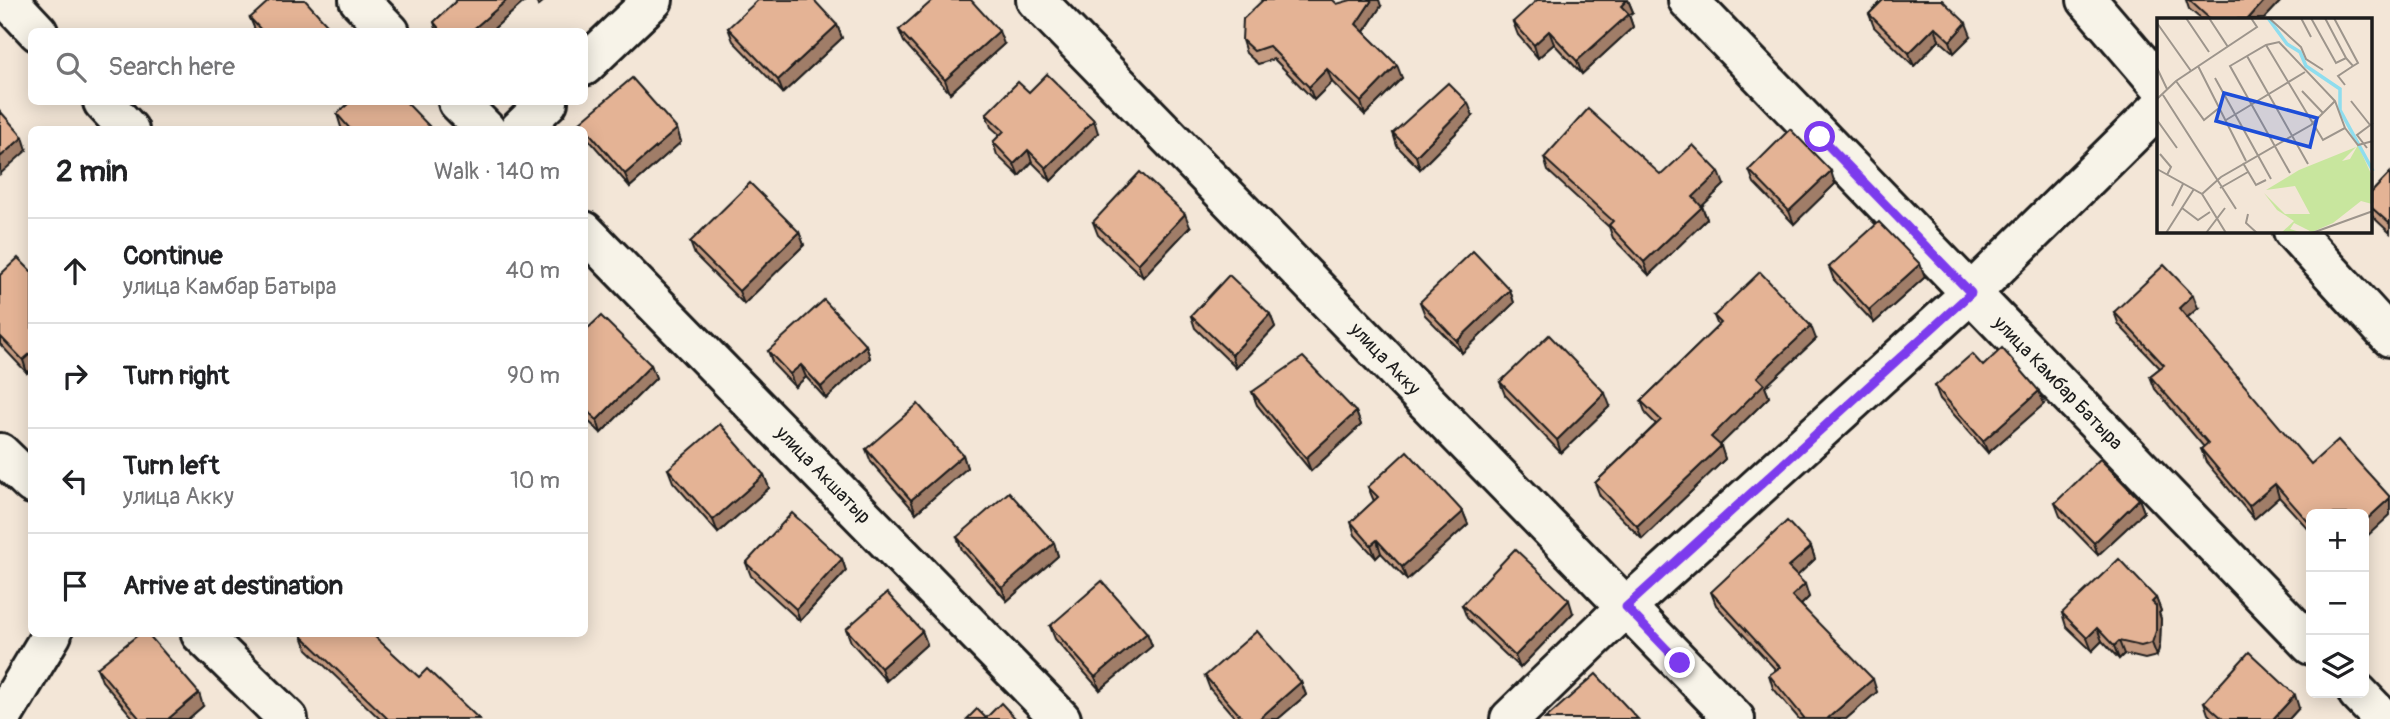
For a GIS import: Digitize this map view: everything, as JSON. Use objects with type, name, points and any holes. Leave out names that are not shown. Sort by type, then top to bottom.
[{"type":"street","points":[[8,0],[34,28]]},
{"type":"street","points":[[359,0],[386,28]]},
{"type":"street","points":[[588,62],[653,0]]},
{"type":"street","name":"улица Акку","points":[[1036,0],[1735,719]]},
{"type":"street","name":"улица Камбар Батыра","points":[[1688,0],[2306,640]]},
{"type":"street","points":[[2087,0],[2157,81]]},
{"type":"street","points":[[106,105],[125,126]]},
{"type":"street","points":[[461,105],[482,126]]},
{"type":"street","points":[[523,126],[545,105]]},
{"type":"street","points":[[1510,719],[1626,607],[1971,293],[2157,110]]},
{"type":"street","points":[[2295,233],[2390,337]]},
{"type":"street","name":"улица Акшатыр","points":[[588,235],[1061,719]]},
{"type":"street","points":[[0,453],[28,480]]},
{"type":"street","points":[[1,719],[50,637]]},
{"type":"street","points":[[204,637],[288,719]]},
{"type":"street","points":[[2363,698],[2383,719]]},
{"type":"building","points":[[270,0],[305,0],[330,28],[259,28],[250,18]]},
{"type":"building","points":[[457,0],[507,0],[475,28],[439,28],[434,22]]},
{"type":"building","points":[[758,0],[814,0],[837,25],[778,80],[728,28]]},
{"type":"building","points":[[933,0],[971,0],[999,31],[945,80],[899,30]]},
{"type":"building","points":[[1263,0],[1333,0],[1337,4],[1351,0],[1372,0],[1356,24],[1397,65],[1361,102],[1327,69],[1309,87],[1269,46],[1254,51],[1242,40],[1243,19]]},
{"type":"building","points":[[1537,0],[1627,0],[1621,6],[1629,14],[1577,61],[1549,31],[1534,45],[1513,22]]},
{"type":"building","points":[[1883,0],[1942,0],[1966,23],[1950,41],[1935,27],[1909,53],[1869,14]]},
{"type":"building","points":[[2189,0],[2265,0],[2249,18],[2209,18]]},
{"type":"building","points":[[1047,74],[1094,120],[1046,168],[1028,150],[1014,164],[993,142],[1004,131],[986,114],[1018,82],[1029,92]]},
{"type":"building","points":[[632,78],[677,129],[625,174],[588,131],[588,126],[580,122]]},
{"type":"building","points":[[1448,83],[1468,103],[1416,156],[1393,133]]},
{"type":"building","points":[[347,105],[409,105],[429,126],[348,126],[337,114]]},
{"type":"building","points":[[1588,109],[1661,175],[1693,145],[1719,172],[1693,197],[1702,207],[1644,262],[1609,225],[1613,221],[1544,158]]},
{"type":"building","points":[[0,111],[23,137],[0,157]]},
{"type":"building","points":[[1790,129],[1831,171],[1789,211],[1749,170]]},
{"type":"building","points":[[1140,172],[1185,214],[1138,264],[1093,222]]},
{"type":"building","points":[[2390,173],[2390,224],[2372,208],[2372,192]]},
{"type":"building","points":[[750,183],[799,232],[739,291],[690,242]]},
{"type":"building","points":[[1879,222],[1920,264],[1869,310],[1829,267]]},
{"type":"building","points":[[1473,251],[1510,290],[1457,341],[1420,302]]},
{"type":"building","points":[[18,258],[28,268],[28,356],[23,360],[0,336],[0,275]]},
{"type":"building","points":[[2164,265],[2193,295],[2179,308],[2311,464],[2338,440],[2390,498],[2369,517],[2369,509],[2306,509],[2306,519],[2275,484],[2249,506],[2201,449],[2208,443],[2150,376],[2164,365],[2114,312]]},
{"type":"building","points":[[1760,272],[1811,326],[1757,377],[1764,384],[1711,437],[1721,446],[1637,526],[1595,483],[1661,420],[1641,401],[1721,323],[1714,316]]},
{"type":"building","points":[[1229,275],[1270,314],[1232,355],[1191,316]]},
{"type":"building","points":[[824,300],[866,345],[821,387],[801,365],[790,374],[768,351]]},
{"type":"building","points":[[601,316],[651,365],[597,420],[588,412],[588,328]]},
{"type":"building","points":[[1549,335],[1605,393],[1557,440],[1500,382]]},
{"type":"building","points":[[2002,348],[2039,391],[1983,441],[1935,386],[1972,354],[1983,366]]},
{"type":"building","points":[[1303,357],[1356,412],[1306,458],[1252,392]]},
{"type":"building","points":[[918,404],[963,455],[911,500],[866,449]]},
{"type":"building","points":[[720,424],[764,475],[713,520],[668,469]]},
{"type":"building","points":[[1407,451],[1463,512],[1402,567],[1377,540],[1371,545],[1351,522],[1378,497],[1368,487]]},
{"type":"building","points":[[2100,459],[2139,499],[2094,543],[2055,503]]},
{"type":"building","points":[[1009,492],[1054,543],[1002,588],[957,537]]},
{"type":"building","points":[[792,513],[842,559],[796,609],[746,563]]},
{"type":"building","points":[[1787,521],[1811,547],[1788,567],[1805,584],[1792,596],[1873,679],[1827,719],[1805,719],[1769,675],[1780,667],[1711,592]]},
{"type":"building","points":[[1515,549],[1569,600],[1515,656],[1462,605]]},
{"type":"building","points":[[2119,559],[2156,598],[2152,602],[2156,606],[2156,631],[2152,643],[2141,646],[2119,641],[2114,646],[2097,628],[2087,638],[2062,613]]},
{"type":"building","points":[[1102,581],[1147,633],[1095,677],[1050,626]]},
{"type":"building","points":[[887,593],[922,631],[881,668],[846,629]]},
{"type":"building","points":[[1257,631],[1301,682],[1259,719],[1243,719],[1205,676]]},
{"type":"building","points":[[135,637],[151,637],[199,693],[168,719],[140,719],[97,668]]},
{"type":"building","points":[[303,637],[375,637],[419,677],[427,669],[479,719],[388,719]]},
{"type":"building","points":[[2249,652],[2295,695],[2273,719],[2223,719],[2204,702]]},
{"type":"building","points":[[1596,674],[1638,719],[1545,719]]},
{"type":"building","points":[[1001,703],[1016,719],[967,719],[977,709],[986,718]]},
{"type":"route","points":[[1680,663],[1626,607],[1971,293],[1820,137]]}]
